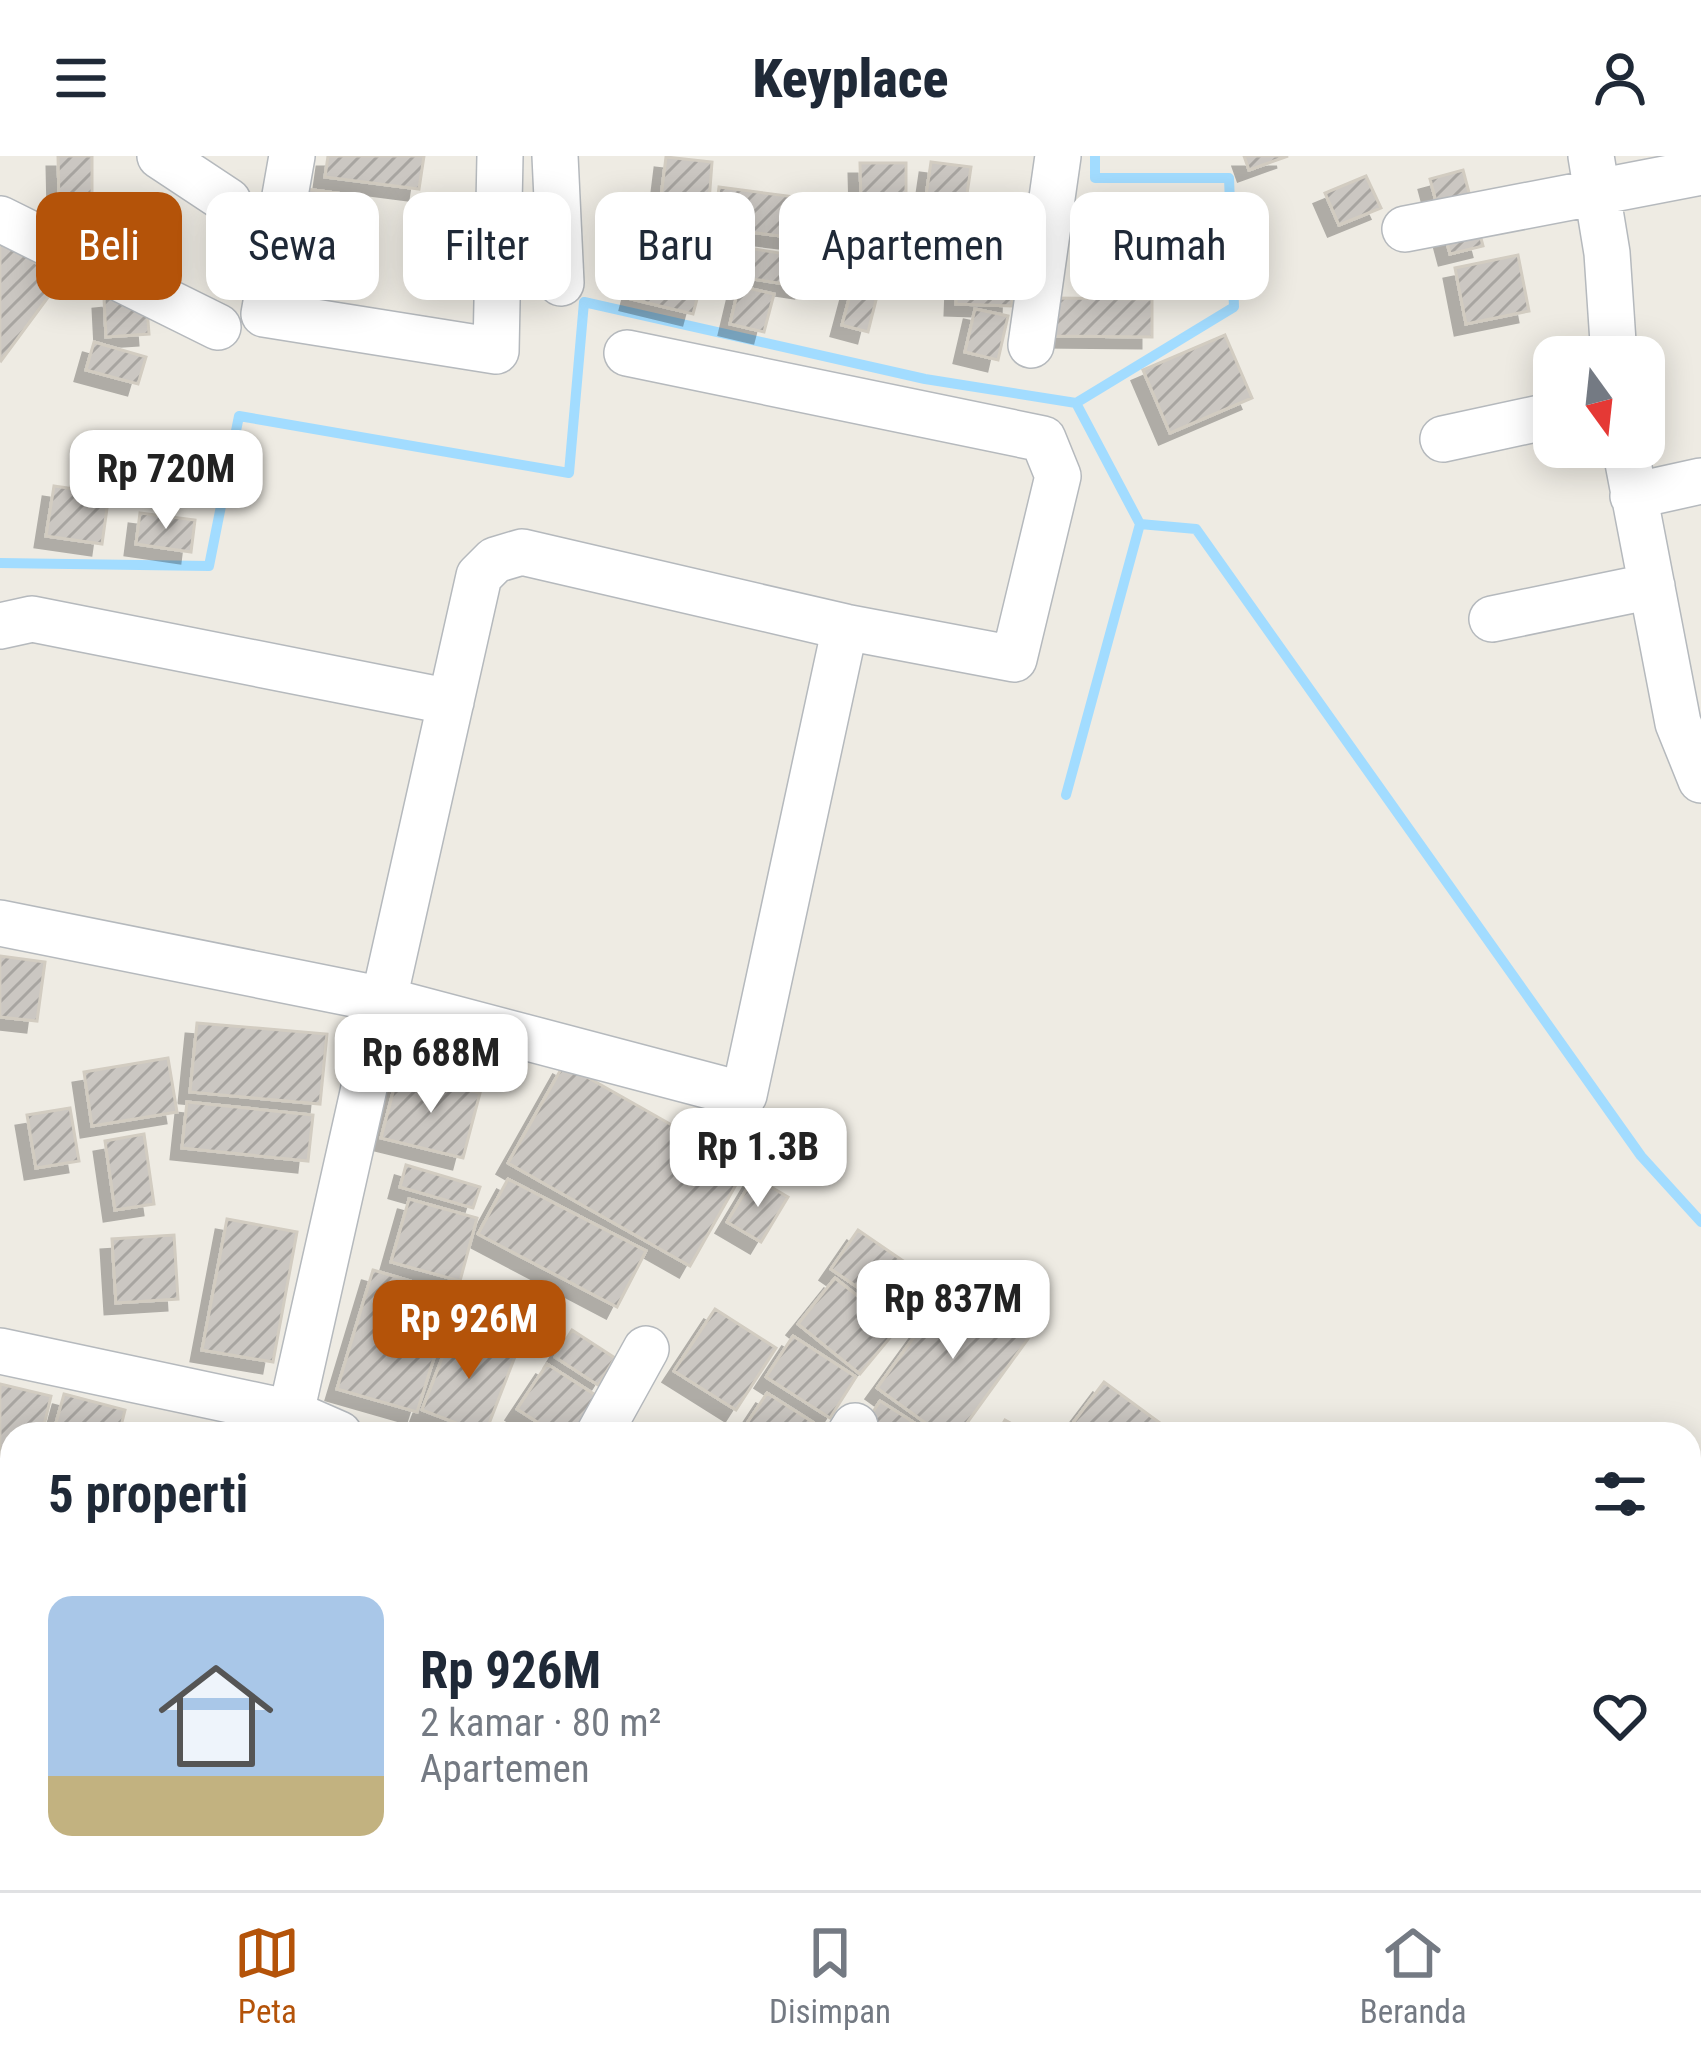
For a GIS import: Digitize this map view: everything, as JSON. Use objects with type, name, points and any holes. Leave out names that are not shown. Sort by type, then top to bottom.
[{"type":"street","points":[[160,156],[214,192]]},
{"type":"street","points":[[292,156],[265,314],[496,351],[500,156]]},
{"type":"street","points":[[555,156],[557,192]]},
{"type":"street","points":[[1031,345],[1058,156]]},
{"type":"street","points":[[1406,229],[1594,175],[1701,172]]},
{"type":"street","points":[[1594,175],[1607,253],[1613,336]]},
{"type":"street","points":[[0,219],[218,327]]},
{"type":"street","points":[[291,1413],[479,576],[495,560],[522,552],[845,627],[1014,659],[1058,476],[1042,439],[627,352]]},
{"type":"street","points":[[1443,439],[1533,420]]},
{"type":"street","points":[[1628,468],[1652,586],[1688,692],[1678,723],[1701,780]]},
{"type":"street","points":[[1633,496],[1701,481]]},
{"type":"street","points":[[1492,619],[1652,586]]},
{"type":"street","points":[[0,626],[32,619],[451,702]]},
{"type":"street","points":[[0,922],[384,1000],[744,1095],[845,627]]},
{"type":"street","points":[[606,1422],[646,1349]]},
{"type":"street","points":[[0,1351],[291,1413],[312,1422]]},
{"type":"building","points":[[58,156],[92,156],[92,192],[59,192]]},
{"type":"building","points":[[328,156],[424,156],[419,189],[325,177]]},
{"type":"building","points":[[1244,156],[1288,156],[1249,170]]},
{"type":"building","points":[[666,157],[712,162],[710,192],[662,192]]},
{"type":"building","points":[[931,162],[971,167],[967,192],[927,192]]},
{"type":"building","points":[[860,163],[906,163],[906,192],[861,192]]},
{"type":"building","points":[[1463,170],[1483,246],[1450,254],[1430,179]]},
{"type":"building","points":[[1366,176],[1381,208],[1339,225],[1325,193]]},
{"type":"building","points":[[719,187],[779,195],[779,236],[755,233],[755,192],[718,192]]},
{"type":"building","points":[[0,236],[36,263],[36,300],[46,300],[0,360]]},
{"type":"building","points":[[755,249],[779,253],[779,283],[755,279]]},
{"type":"building","points":[[1518,255],[1529,311],[1466,324],[1455,268]]},
{"type":"building","points":[[755,290],[774,294],[764,332],[730,324],[736,300],[755,300]]},
{"type":"building","points":[[1053,298],[1152,300],[1152,337],[1053,336]]},
{"type":"building","points":[[104,300],[146,300],[149,334],[106,337]]},
{"type":"building","points":[[635,300],[697,300],[693,314]]},
{"type":"building","points":[[849,300],[876,300],[868,332],[842,325]]},
{"type":"building","points":[[956,300],[1012,300],[1012,306],[956,304]]},
{"type":"building","points":[[975,309],[1008,316],[998,360],[965,352]]},
{"type":"building","points":[[1225,335],[1252,398],[1170,433],[1143,370]]},
{"type":"building","points":[[94,342],[146,357],[138,384],[86,370]]},
{"type":"building","points":[[54,486],[109,494],[102,544],[46,536]]},
{"type":"building","points":[[140,513],[195,520],[191,552],[136,544]]},
{"type":"building","points":[[0,956],[45,962],[37,1021],[0,1017]]},
{"type":"building","points":[[197,1023],[327,1034],[320,1104],[190,1092]]},
{"type":"building","points":[[168,1058],[177,1112],[92,1126],[84,1072]]},
{"type":"building","points":[[564,1064],[746,1167],[690,1266],[508,1163]]},
{"type":"building","points":[[398,1073],[480,1093],[463,1158],[381,1138]]},
{"type":"building","points":[[187,1102],[313,1115],[308,1161],[182,1148]]},
{"type":"building","points":[[70,1108],[79,1161],[36,1168],[27,1115]]},
{"type":"building","points":[[144,1134],[154,1204],[115,1210],[105,1141]]},
{"type":"building","points":[[406,1165],[480,1187],[473,1208],[400,1187]]},
{"type":"building","points":[[754,1177],[788,1197],[761,1242],[727,1222]]},
{"type":"building","points":[[508,1179],[646,1251],[617,1307],[478,1234]]},
{"type":"building","points":[[409,1199],[477,1218],[460,1281],[391,1262]]},
{"type":"building","points":[[227,1219],[297,1232],[273,1362],[202,1350]]},
{"type":"building","points":[[858,1230],[931,1280],[904,1319],[831,1269]]},
{"type":"building","points":[[174,1235],[178,1299],[116,1303],[112,1239]]},
{"type":"building","points":[[373,1270],[454,1294],[417,1412],[337,1389]]},
{"type":"building","points":[[835,1278],[898,1328],[860,1374],[798,1324]]},
{"type":"building","points":[[954,1282],[1030,1336],[968,1422],[924,1422],[877,1388]]},
{"type":"building","points":[[715,1309],[776,1348],[736,1410],[674,1371]]},
{"type":"building","points":[[453,1330],[516,1354],[490,1422],[454,1422],[422,1410]]},
{"type":"building","points":[[572,1330],[615,1358],[598,1385],[555,1357]]},
{"type":"building","points":[[793,1336],[856,1377],[830,1418],[766,1377]]},
{"type":"building","points":[[547,1364],[600,1398],[583,1422],[537,1422],[517,1409]]},
{"type":"building","points":[[1104,1382],[1159,1422],[1074,1422]]},
{"type":"building","points":[[0,1384],[51,1396],[45,1422],[0,1422]]},
{"type":"building","points":[[767,1393],[812,1422],[748,1422]]},
{"type":"building","points":[[64,1394],[125,1410],[122,1422],[56,1422]]},
{"type":"building","points":[[880,1401],[913,1422],[867,1422]]},
{"type":"waterway","points":[[1076,403],[1234,307],[1229,178],[1095,178],[1095,156]]},
{"type":"waterway","points":[[0,563],[209,566],[239,416],[569,473],[584,302],[925,379],[1076,403],[1140,524],[1196,529],[1641,1156],[1701,1222]]},
{"type":"waterway","points":[[1066,795],[1140,524]]}]
